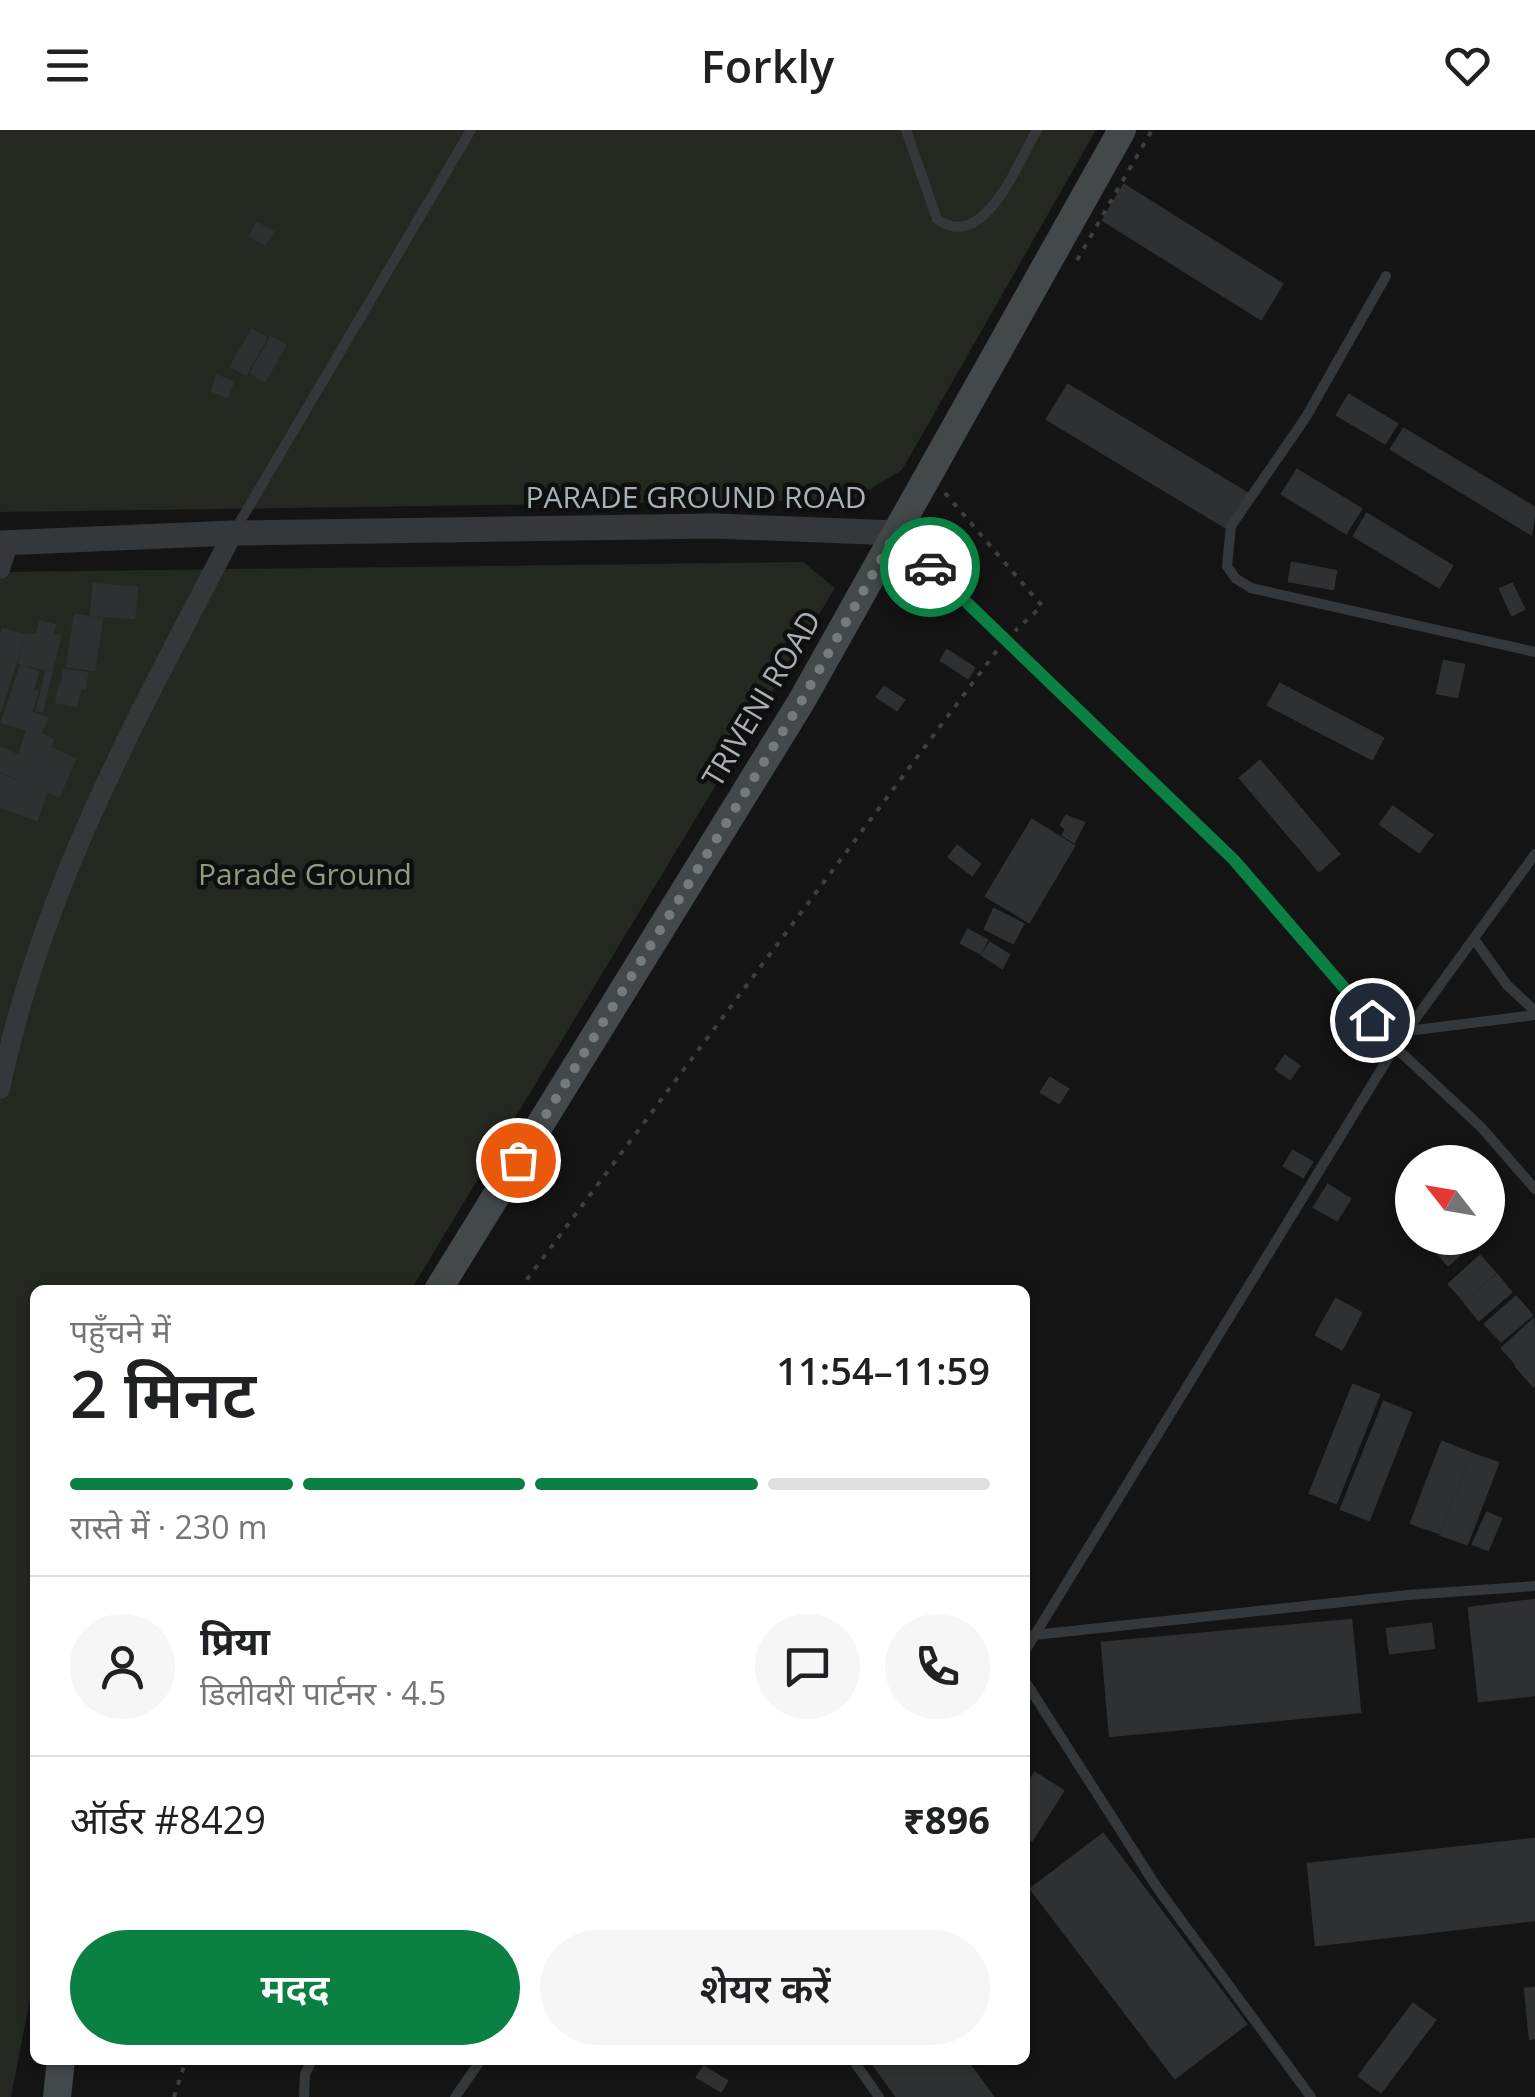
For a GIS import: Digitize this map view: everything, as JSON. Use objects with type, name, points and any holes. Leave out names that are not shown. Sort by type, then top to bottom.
[{"type":"main road","name":"TRIVENI ROAD","points":[[441,1285],[801,702],[1122,130]]},
{"type":"main road","points":[[56,2097],[60,2065]]},
{"type":"street","name":"PARADE GROUND ROAD","points":[[4,543],[233,534],[715,526],[896,533]]},
{"type":"street","points":[[0,1090],[41,934],[72,852],[233,534]]},
{"type":"street","points":[[0,569],[4,543]]},
{"type":"lane","points":[[233,534],[471,130]]},
{"type":"lane","points":[[906,130],[936,219],[956,228],[974,226],[990,209],[1038,130]]},
{"type":"lane","points":[[1386,276],[1306,417],[1231,526],[1227,566],[1235,578],[1251,588],[1535,652]]},
{"type":"lane","name":"PARADE GROUND ROAD","points":[[896,533],[1234,860],[1395,1047],[1481,1126],[1535,1189]]},
{"type":"lane","points":[[1030,1635],[1395,1047],[1535,854]]},
{"type":"lane","points":[[1474,939],[1507,985],[1535,1012]]},
{"type":"lane","points":[[1406,1031],[1535,1012]]},
{"type":"lane","points":[[1030,1637],[1408,1595],[1535,1586]]},
{"type":"lane","points":[[1030,1689],[1158,1889],[1311,2097]]},
{"type":"lane","points":[[304,2097],[310,2065]]},
{"type":"lane","points":[[456,2097],[478,2065]]},
{"type":"lane","points":[[856,2065],[878,2097]]},
{"type":"path","points":[[1073,268],[1152,130]]},
{"type":"path","points":[[523,1285],[1004,641],[1042,606],[944,492]]},
{"type":"path","points":[[174,2097],[184,2065]]},
{"type":"green space","points":[[0,130],[1096,130],[902,470],[852,500],[0,512]]},
{"type":"green space","name":"Parade Ground","points":[[803,562],[835,588],[414,1285],[30,1285],[30,1999],[11,2097],[0,2097],[0,572]]},
{"type":"building","points":[[1124,185],[1282,284],[1261,319],[1103,220]]},
{"type":"building","points":[[257,223],[273,232],[265,244],[250,236]]},
{"type":"building","points":[[252,330],[266,338],[246,374],[231,366]]},
{"type":"building","points":[[271,337],[285,345],[265,381],[251,373]]},
{"type":"building","points":[[217,376],[233,382],[227,397],[212,391]]},
{"type":"building","points":[[1068,385],[1248,494],[1227,528],[1047,419]]},
{"type":"building","points":[[1349,395],[1397,424],[1385,443],[1337,415]]},
{"type":"building","points":[[1404,429],[1535,508],[1531,534],[1391,449]]},
{"type":"building","points":[[1297,470],[1361,509],[1346,533],[1282,494]]},
{"type":"building","points":[[1367,514],[1452,566],[1439,587],[1354,536]]},
{"type":"building","points":[[1292,563],[1336,571],[1333,589],[1289,581]]},
{"type":"building","points":[[94,584],[137,588],[134,618],[91,615]]},
{"type":"building","points":[[1512,584],[1524,609],[1512,615],[1500,589]]},
{"type":"building","points":[[75,615],[102,619],[94,670],[67,666]]},
{"type":"building","points":[[40,622],[55,625],[52,635],[60,636],[42,711],[37,710],[47,669],[19,663],[26,636],[37,634]]},
{"type":"building","points":[[3,629],[24,635],[0,712],[0,638]]},
{"type":"building","points":[[947,650],[974,668],[968,678],[941,660]]},
{"type":"building","points":[[1444,661],[1464,665],[1457,697],[1437,693]]},
{"type":"building","points":[[21,666],[38,672],[32,692],[14,686]]},
{"type":"building","points":[[64,670],[87,673],[85,688],[62,684]]},
{"type":"building","points":[[1280,684],[1383,738],[1372,759],[1268,705]]},
{"type":"building","points":[[60,685],[80,690],[76,706],[56,702]]},
{"type":"building","points":[[14,686],[38,692],[25,729],[2,722]]},
{"type":"building","points":[[884,687],[904,700],[897,710],[877,697]]},
{"type":"building","points":[[33,713],[47,719],[40,734],[53,740],[50,748],[75,759],[59,796],[0,771],[0,748],[19,756]]},
{"type":"building","points":[[1260,761],[1339,854],[1319,871],[1240,778]]},
{"type":"building","points":[[0,775],[46,792],[37,820],[0,807]]},
{"type":"building","points":[[1393,807],[1432,835],[1419,852],[1380,824]]},
{"type":"building","points":[[1066,816],[1084,823],[1074,842],[1063,835],[1066,829],[1061,825]]},
{"type":"building","points":[[1032,820],[1074,846],[1029,922],[986,896]]},
{"type":"building","points":[[957,846],[980,864],[972,875],[949,857]]},
{"type":"building","points":[[994,909],[1023,924],[1013,943],[985,929]]},
{"type":"building","points":[[968,930],[987,940],[980,953],[961,943]]},
{"type":"building","points":[[990,943],[1009,955],[1002,968],[982,955]]},
{"type":"building","points":[[1285,1056],[1299,1066],[1290,1079],[1276,1069]]},
{"type":"building","points":[[1050,1078],[1068,1089],[1059,1103],[1041,1092]]},
{"type":"building","points":[[1293,1151],[1312,1162],[1303,1177],[1284,1166]]},
{"type":"building","points":[[1328,1185],[1350,1199],[1337,1220],[1314,1207]]},
{"type":"building","points":[[1439,1255],[1459,1255],[1448,1265]]},
{"type":"building","points":[[1480,1256],[1495,1273],[1464,1301],[1449,1284]]},
{"type":"building","points":[[1497,1275],[1511,1292],[1479,1320],[1465,1303]]},
{"type":"building","points":[[1516,1297],[1532,1315],[1501,1341],[1485,1324]]},
{"type":"building","points":[[1336,1299],[1361,1313],[1342,1349],[1316,1335]]},
{"type":"building","points":[[1533,1320],[1535,1347],[1516,1364],[1502,1348]]},
{"type":"building","points":[[1535,1350],[1535,1384],[1533,1386],[1516,1366]]},
{"type":"building","points":[[1353,1385],[1379,1395],[1336,1503],[1310,1493]]},
{"type":"building","points":[[1384,1402],[1411,1413],[1369,1520],[1341,1509]]},
{"type":"building","points":[[1442,1442],[1470,1453],[1439,1533],[1411,1523]]},
{"type":"building","points":[[1472,1454],[1498,1463],[1467,1544],[1441,1535]]},
{"type":"building","points":[[1487,1513],[1501,1519],[1488,1550],[1473,1544]]},
{"type":"building","points":[[1535,1600],[1535,1695],[1479,1701],[1469,1608]]},
{"type":"building","points":[[1351,1620],[1360,1712],[1110,1736],[1102,1643]]},
{"type":"building","points":[[1431,1624],[1434,1648],[1390,1653],[1387,1629]]},
{"type":"building","points":[[1035,1773],[1063,1791],[1032,1840],[1030,1839],[1030,1780]]},
{"type":"building","points":[[1103,1834],[1246,2024],[1175,2078],[1031,1889]]},
{"type":"building","points":[[1535,1839],[1535,1920],[1316,1945],[1308,1864]]},
{"type":"building","points":[[1535,1988],[1535,2038],[1530,2039],[1525,1989]]},
{"type":"building","points":[[1413,2004],[1435,2020],[1381,2092],[1359,2076]]},
{"type":"building","points":[[874,2065],[970,2065],[993,2097],[897,2097]]},
{"type":"building","points":[[704,2067],[727,2081],[721,2091],[697,2077]]},
{"type":"way so far","points":[[518,1160],[801,702],[896,533],[930,567]]},
{"type":"route","points":[[930,567],[1234,860],[1372,1020]]}]
